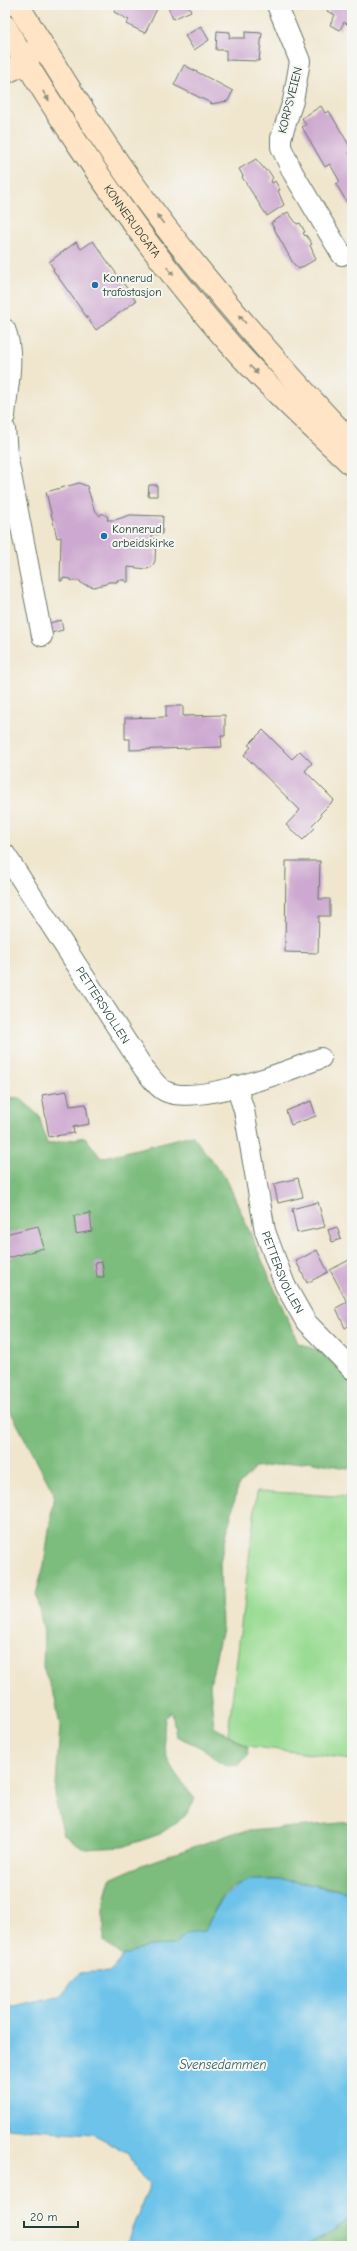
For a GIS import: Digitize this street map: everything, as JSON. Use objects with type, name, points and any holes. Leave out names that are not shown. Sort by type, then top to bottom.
[{"type":"main road","name":"KONNERUDGATA","points":[[18,5],[40,42],[128,177],[172,236],[257,337],[352,443]]},
{"type":"main road","name":"KONNERUDGATA","points":[[8,38],[105,185],[195,302],[264,380],[352,465]]},
{"type":"main road","points":[[5,73],[25,64],[40,42],[8,38]]},
{"type":"street","name":"KORPSVEIEN","points":[[277,5],[300,61],[293,101],[281,138],[281,146],[293,173],[342,255]]},
{"type":"street","points":[[5,329],[10,346],[5,416]]},
{"type":"street","points":[[5,429],[8,454],[42,636]]},
{"type":"street","name":"PETTERSVOLLEN","points":[[5,854],[156,1084],[168,1093],[193,1096],[236,1086],[321,1058]]},
{"type":"street","name":"PETTERSVOLLEN","points":[[236,1086],[244,1110],[265,1231],[285,1285],[306,1322],[352,1369]]},
{"type":"green space","points":[[5,1097],[20,1098],[39,1116],[47,1144],[85,1137],[101,1158],[192,1135],[227,1180],[298,1343],[352,1363],[352,1469],[309,1461],[255,1468],[238,1486],[220,1562],[222,1628],[210,1685],[214,1727],[247,1746],[248,1755],[240,1764],[231,1765],[221,1763],[202,1748],[176,1736],[172,1712],[165,1718],[164,1744],[166,1754],[173,1770],[195,1799],[185,1816],[160,1834],[123,1847],[85,1849],[64,1835],[55,1800],[60,1726],[55,1698],[43,1668],[44,1632],[36,1594],[44,1565],[54,1494],[5,1401]]},
{"type":"green space","points":[[257,1491],[352,1497],[352,1759],[247,1746],[228,1734]]},
{"type":"green space","points":[[352,1822],[352,1893],[308,1883],[274,1879],[244,1882],[227,1892],[216,1908],[204,1931],[186,1933],[174,1945],[149,1946],[123,1956],[104,1942],[104,1900],[110,1879],[144,1864],[237,1832]]},
{"type":"green space","points":[[352,2217],[352,2246],[304,2246],[330,2233]]},
{"type":"water","name":"Svensedammen","points":[[249,1880],[287,1880],[352,1893],[352,2217],[330,2233],[304,2246],[125,2246],[150,2184],[137,2172],[129,2153],[93,2134],[5,2128],[5,2005],[14,2006],[62,1995],[79,1973],[111,1971],[123,1956],[149,1946],[174,1945],[186,1933],[204,1931],[217,1907],[226,1895],[239,1885]]},
{"type":"building","points":[[118,5],[159,5],[145,33],[126,24],[129,20],[114,12]]},
{"type":"building","points":[[167,5],[188,5],[191,11],[173,19]]},
{"type":"building","points":[[330,5],[352,5],[352,15],[347,24],[344,22],[340,30],[330,25],[335,15],[327,11]]},
{"type":"building","points":[[201,26],[209,40],[194,50],[185,36]]},
{"type":"building","points":[[217,31],[230,32],[229,38],[245,38],[245,32],[262,33],[259,61],[226,60],[226,50],[216,50]]},
{"type":"building","points":[[184,65],[233,91],[228,101],[211,104],[174,85]]},
{"type":"building","points":[[321,106],[325,113],[329,111],[352,150],[349,153],[352,158],[352,211],[336,184],[340,182],[330,164],[325,167],[302,127],[306,125],[302,118]]},
{"type":"building","points":[[256,159],[266,171],[268,170],[273,178],[271,180],[272,183],[275,181],[280,190],[278,191],[284,205],[267,216],[242,177],[243,176],[239,169]]},
{"type":"building","points":[[288,212],[297,224],[300,223],[305,232],[303,233],[312,244],[310,245],[316,259],[299,269],[293,263],[271,223]]},
{"type":"building","name":"Konnerud trafostasjon","points":[[93,241],[136,301],[96,330],[53,270],[54,269],[49,262],[76,242],[81,249]]},
{"type":"building","name":"Konnerud arbeidskirke","points":[[79,483],[87,486],[94,509],[100,516],[102,513],[108,517],[107,520],[115,520],[130,515],[163,516],[162,534],[152,534],[152,539],[156,539],[155,561],[152,567],[147,569],[128,567],[128,582],[125,582],[125,580],[117,580],[117,582],[108,582],[106,584],[94,587],[82,584],[80,581],[71,581],[71,579],[62,578],[62,581],[60,581],[61,537],[57,538],[46,492]]},
{"type":"building","points":[[149,485],[157,485],[157,496],[148,496]]},
{"type":"building","points":[[61,620],[63,630],[51,633],[49,623]]},
{"type":"building","points":[[166,706],[183,706],[183,716],[225,715],[225,736],[221,736],[222,747],[130,750],[130,739],[125,739],[125,718],[166,717]]},
{"type":"building","points":[[263,730],[292,759],[300,751],[312,763],[305,771],[334,800],[320,814],[321,816],[312,825],[315,828],[303,840],[286,825],[300,810],[244,755],[251,747],[248,745]]},
{"type":"building","points":[[286,861],[320,861],[319,899],[330,899],[330,916],[319,916],[318,953],[285,952]]},
{"type":"building","points":[[67,1091],[70,1106],[86,1104],[89,1124],[73,1127],[74,1133],[49,1137],[42,1095]]},
{"type":"building","points":[[311,1101],[316,1116],[291,1125],[286,1111]]},
{"type":"building","points":[[298,1178],[303,1197],[278,1203],[274,1184]]},
{"type":"building","points":[[318,1202],[325,1227],[297,1233],[292,1209]]},
{"type":"building","points":[[90,1213],[92,1231],[76,1234],[74,1216]]},
{"type":"building","points":[[38,1226],[44,1248],[5,1259],[5,1234]]},
{"type":"building","points":[[337,1227],[341,1239],[332,1242],[328,1230]]},
{"type":"building","points":[[317,1250],[328,1272],[307,1283],[296,1261]]},
{"type":"building","points":[[351,1259],[352,1324],[345,1328],[336,1308],[347,1302],[330,1270]]},
{"type":"building","points":[[102,1262],[104,1277],[97,1277],[95,1263]]},
{"type":"place","name":"Konnerud trafostasjon","points":[[95,285]]},
{"type":"place","name":"Konnerud arbeidskirke","points":[[104,536]]}]
